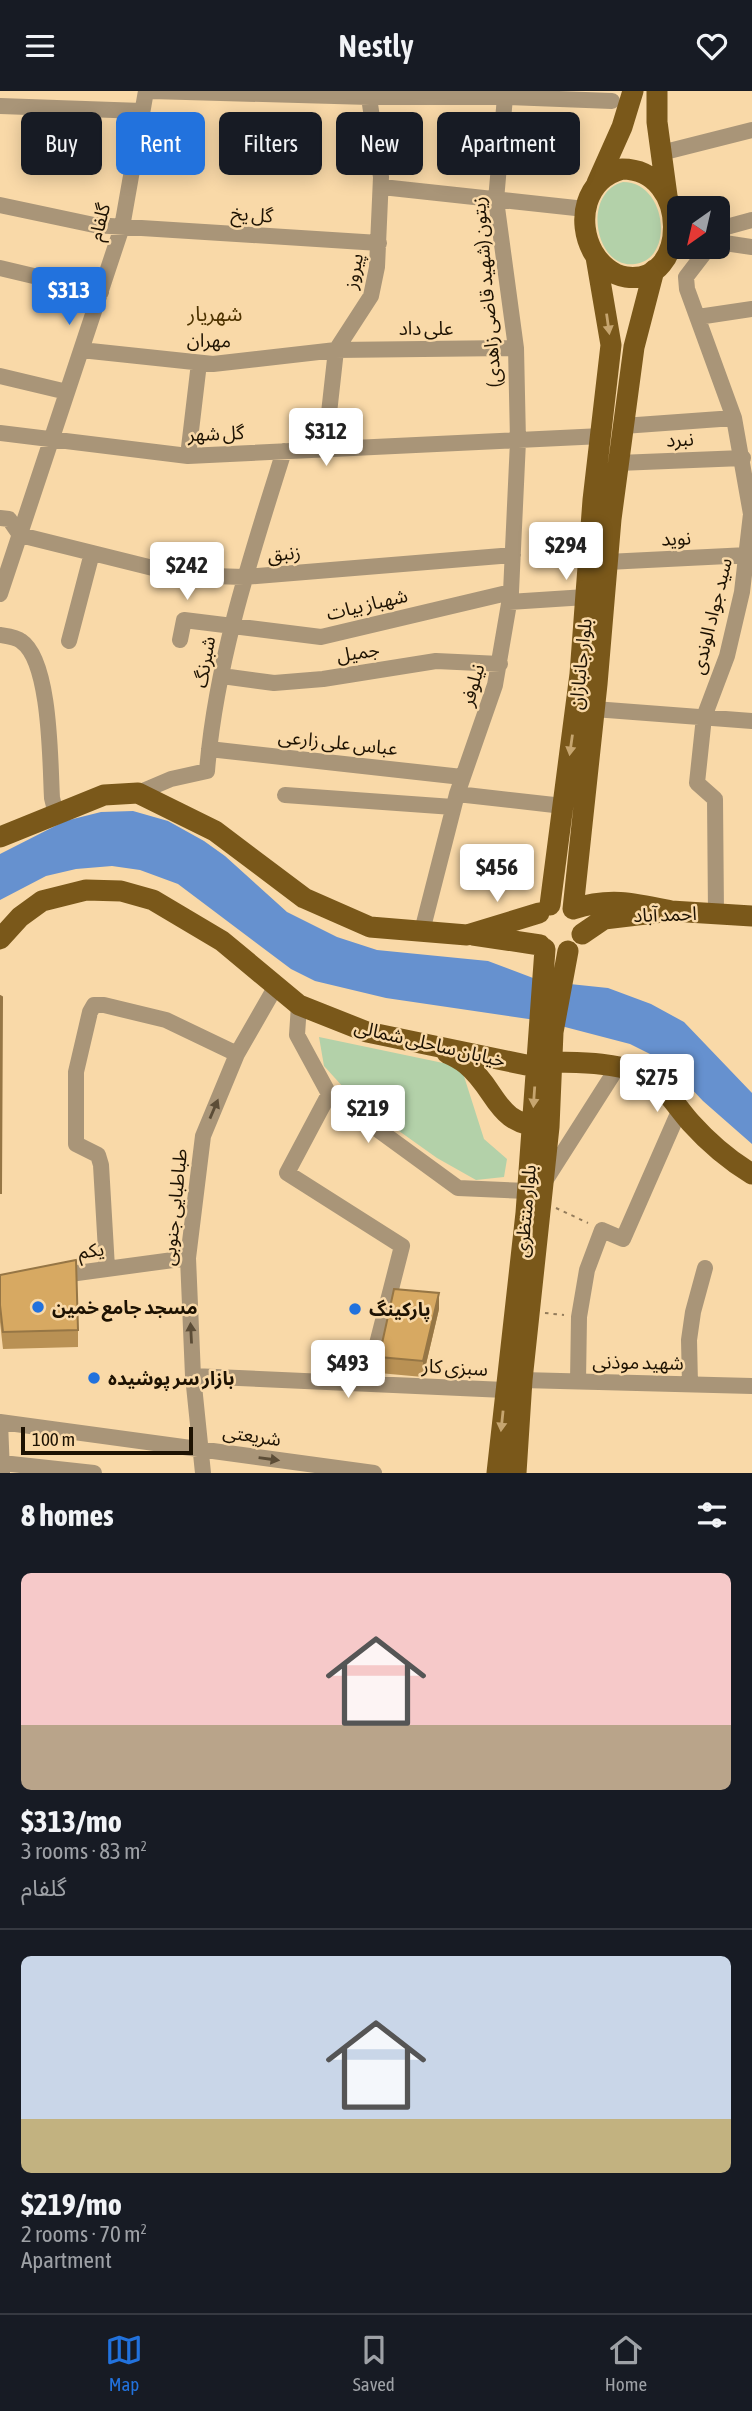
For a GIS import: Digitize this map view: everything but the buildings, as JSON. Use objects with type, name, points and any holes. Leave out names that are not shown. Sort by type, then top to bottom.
[{"type":"main road","points":[[633,91],[622,127],[585,209],[587,239],[596,257],[610,271],[627,277],[637,277],[654,270],[667,256]]},
{"type":"main road","points":[[657,91],[657,123],[668,196]]},
{"type":"main road","points":[[597,183],[612,172],[631,169],[649,176],[667,197]]},
{"type":"main road","name":"بلوار جانبازان","points":[[544,909],[562,806],[580,674],[593,500],[611,345],[596,257]]},
{"type":"main road","name":"بلوار جانبازان","points":[[573,909],[618,463],[634,347],[654,270]]},
{"type":"main road","points":[[0,837],[104,795],[138,793],[215,831],[304,898],[370,927],[467,935],[542,947],[556,953],[574,947],[582,934],[581,920],[573,909],[566,905],[544,909],[467,935]]},
{"type":"main road","name":"خیابان ساحلی شمالی","points":[[0,939],[20,917],[43,901],[86,890],[121,891],[153,899],[222,941],[299,1005],[367,1032],[440,1048],[544,1065],[600,1064],[638,1072],[660,1085],[690,1122],[728,1159],[752,1174]]},
{"type":"main road","points":[[573,909],[595,902],[630,903],[671,911]]},
{"type":"main road","points":[[542,947],[533,932],[533,925],[544,909]]},
{"type":"main road","name":"احمد آباد","points":[[582,934],[604,919],[671,911],[752,916]]},
{"type":"main road","name":"بلوار منتظری","points":[[542,947],[553,980]]},
{"type":"main road","name":"بلوار منتظری","points":[[496,1473],[530,1311],[545,1030],[553,980],[568,951]]},
{"type":"main road","points":[[440,1048],[467,1065],[507,1115],[517,1122],[540,1127]]},
{"type":"main road","name":"بلوار منتظری","points":[[516,1473],[514,1385],[538,1191]]},
{"type":"street","points":[[149,91],[612,101]]},
{"type":"street","name":"گلفام","points":[[0,594],[122,227],[142,111],[149,91]]},
{"type":"street","name":"پیروز","points":[[325,449],[336,350],[372,296],[377,267],[382,187],[369,94]]},
{"type":"street","name":"زیتون (شهید قاضی زاهدی)","points":[[505,97],[496,200],[516,348],[517,441]]},
{"type":"street","points":[[0,106],[142,111]]},
{"type":"street","points":[[662,153],[752,130]]},
{"type":"street","points":[[382,187],[585,209]]},
{"type":"street","name":"گل یخ","points":[[0,205],[94,225],[379,243]]},
{"type":"street","points":[[730,226],[752,221]]},
{"type":"street","points":[[730,244],[752,247]]},
{"type":"street","name":"سید جواد الوندی","points":[[700,259],[686,277],[687,289],[734,418],[745,436],[743,458],[751,514],[747,593],[704,717],[697,783],[715,799],[716,913]]},
{"type":"street","points":[[0,268],[101,292]]},
{"type":"street","points":[[698,317],[752,309]]},
{"type":"street","name":"علی داد","points":[[336,350],[516,348]]},
{"type":"street","name":"مهران","points":[[81,350],[213,364],[336,350]]},
{"type":"street","points":[[188,456],[199,363]]},
{"type":"street","points":[[0,376],[67,392]]},
{"type":"street","points":[[623,426],[734,418]]},
{"type":"street","name":"گل شهر","points":[[0,433],[188,456],[602,436]]},
{"type":"street","name":"نیلوفر","points":[[422,932],[455,801],[489,706],[500,664],[510,597],[517,441]]},
{"type":"street","name":"شبرنگ","points":[[138,793],[171,779],[207,771],[231,627],[284,451]]},
{"type":"street","name":"نبرد","points":[[618,463],[743,458]]},
{"type":"street","points":[[0,518],[9,519],[20,535]]},
{"type":"street","name":"زنبق","points":[[20,535],[181,575],[244,577],[513,555]]},
{"type":"street","points":[[69,641],[92,553]]},
{"type":"street","name":"نوید","points":[[607,562],[748,555]]},
{"type":"street","name":"شهباز بیات","points":[[180,640],[184,620],[321,636],[510,597],[586,597]]},
{"type":"street","points":[[0,635],[21,641],[35,658],[44,689],[52,798],[56,814]]},
{"type":"street","name":"جمیل","points":[[222,676],[274,683],[323,679],[436,661],[500,664]]},
{"type":"street","points":[[594,709],[752,721]]},
{"type":"street","name":"عباس علی زارعی","points":[[209,749],[462,777]]},
{"type":"street","points":[[285,796],[562,806]]},
{"type":"street","name":"طباطبایی جنوبی","points":[[203,1473],[193,1376],[188,1258],[203,1136],[237,1054],[276,986]]},
{"type":"street","points":[[107,1268],[101,1165],[97,1155],[76,1144],[76,1072],[90,1012],[94,1006],[104,1005],[166,1020],[237,1054]]},
{"type":"street","points":[[299,1005],[297,1035],[329,1094],[458,1188],[538,1191],[617,1068]]},
{"type":"street","points":[[329,1094],[287,1173],[402,1246],[367,1383]]},
{"type":"street","points":[[578,1381],[579,1317],[587,1270],[602,1230],[623,1239],[680,1108]]},
{"type":"street","name":"یکم","points":[[40,1279],[188,1258]]},
{"type":"street","points":[[690,1384],[689,1341],[693,1312],[705,1268]]},
{"type":"street","name":"سبزی کار","points":[[193,1376],[367,1383],[514,1385]]},
{"type":"street","name":"شهید موذنی","points":[[514,1385],[578,1381],[752,1386]]},
{"type":"street","points":[[0,1422],[2,1468],[94,1473]]},
{"type":"street","name":"شریعتی","points":[[0,1422],[374,1473]]},
{"type":"path","points":[[538,1191],[602,1230]]},
{"type":"path","points":[[530,1311],[579,1317]]},
{"type":"green space","points":[[623,182],[638,185],[649,194],[657,207],[660,221],[660,236],[656,249],[648,259],[635,264],[621,263],[610,255],[598,229],[602,200],[610,189]]},
{"type":"green space","points":[[319,1037],[448,1064],[462,1070],[484,1139],[507,1159],[504,1177],[476,1180],[437,1158],[354,1099],[324,1066]]},
{"type":"water","points":[[133,811],[168,821],[204,841],[225,856],[287,912],[337,937],[377,950],[488,961],[541,981],[608,988],[651,1004],[684,1022],[752,1093],[752,1144],[703,1101],[666,1062],[630,1044],[542,1021],[386,998],[315,981],[291,969],[178,884],[140,870],[112,866],[76,869],[46,876],[0,900],[0,854],[65,821],[101,812]]},
{"type":"place","name":"مسجد جامع خمین","points":[[38,1307]]},
{"type":"place","name":"پارکینگ","points":[[355,1309]]},
{"type":"place","name":"بازار سر پوشیده","points":[[94,1378]]},
{"type":"district","name":"شهریار","points":[[215,314]]}]
